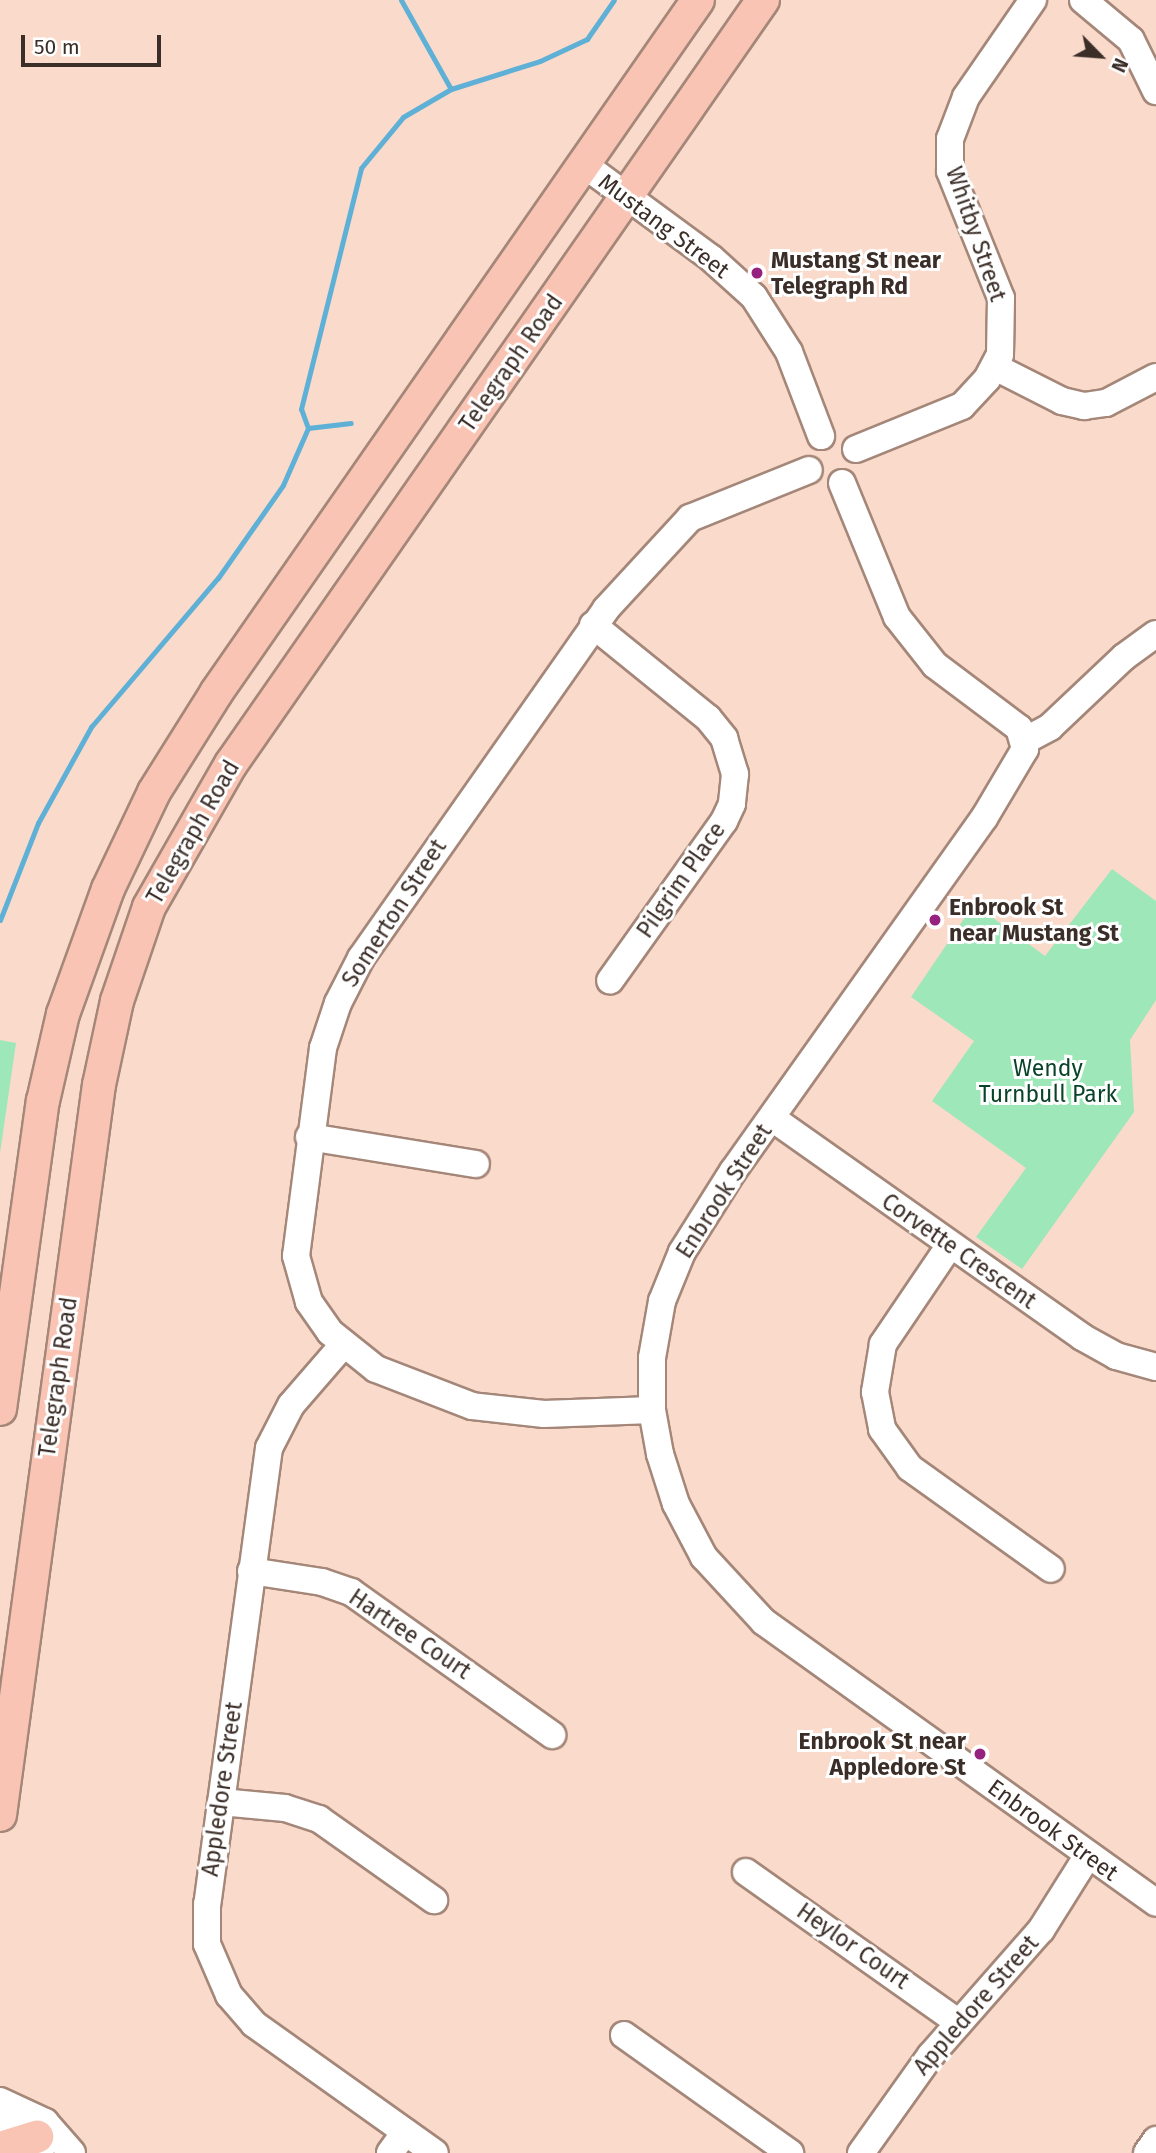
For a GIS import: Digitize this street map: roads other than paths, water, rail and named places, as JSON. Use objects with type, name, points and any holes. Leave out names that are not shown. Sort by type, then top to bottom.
[{"type":"main road","name":"Telegraph Road","points":[[0,1409],[43,1101],[75,974],[130,843],[197,722],[698,0]]},
{"type":"main road","name":"Telegraph Road","points":[[0,1815],[99,1085],[139,933],[166,873],[224,774],[763,0]]},
{"type":"main road","points":[[0,2148],[37,2137]]},
{"type":"street","name":"Whitby Street","points":[[856,449],[962,406],[995,367],[1003,343],[1001,298],[950,172],[950,139],[966,97],[1033,0]]},
{"type":"street","points":[[1083,0],[1131,40],[1156,91]]},
{"type":"street","name":"Mustang Street","points":[[583,164],[711,258],[754,297],[789,352],[821,436]]},
{"type":"street","points":[[995,367],[1048,395],[1084,406],[1106,403],[1156,377]]},
{"type":"street","points":[[821,436],[845,437],[856,449],[854,473],[842,483],[819,481],[809,470],[809,447],[821,436]]},
{"type":"street","name":"Somerton Street","points":[[652,1410],[544,1414],[472,1406],[398,1379],[343,1345],[309,1301],[296,1256],[309,1137],[323,1048],[348,981],[593,625],[690,518],[809,470]]},
{"type":"street","points":[[842,483],[877,577],[911,638],[949,677],[1019,728],[1026,740],[1050,727],[1124,657],[1156,634]]},
{"type":"street","name":"Pilgrim Place","points":[[593,625],[708,718],[724,738],[735,774],[732,804],[724,821],[610,981]]},
{"type":"street","name":"Enbrook Street","points":[[1026,740],[1021,761],[991,808],[707,1209],[670,1278],[652,1358],[652,1410],[676,1504],[704,1557],[740,1601],[787,1640],[1156,1903]]},
{"type":"street","name":"Corvette Crescent","points":[[772,1118],[1082,1338],[1116,1356],[1156,1367]]},
{"type":"street","points":[[309,1137],[476,1164]]},
{"type":"street","points":[[950,1245],[883,1344],[874,1392],[882,1429],[910,1468],[1051,1569]]},
{"type":"street","name":"Appledore Street","points":[[343,1345],[290,1405],[275,1432],[251,1571],[206,1925],[212,1962],[225,1988],[254,2024],[398,2143],[435,2153]]},
{"type":"street","name":"Hartree Court","points":[[251,1571],[322,1582],[351,1592],[552,1735]]},
{"type":"street","points":[[220,1802],[285,1808],[320,1819],[434,1900]]},
{"type":"street","name":"Appledore Street","points":[[861,2153],[958,2022],[1041,1930],[1088,1855]]},
{"type":"street","name":"Heylor Court","points":[[746,1872],[958,2022]]},
{"type":"street","points":[[624,2035],[790,2153]]},
{"type":"street","points":[[0,2101],[45,2122],[72,2153]]},
{"type":"street","points":[[0,2121],[72,2153]]},
{"type":"street","points":[[1147,2153],[1156,2140]]},
{"type":"waterway","points":[[401,0],[451,89]]},
{"type":"waterway","points":[[0,920],[38,823],[91,727],[218,578],[283,485],[308,428],[301,409],[361,168],[403,117],[451,89],[540,61],[587,39],[614,0]]},
{"type":"waterway","points":[[308,428],[351,423]]},
{"type":"place","name":"Mustang St near Telegraph Rd","points":[[757,273]]},
{"type":"place","name":"Enbrook St near Mustang St","points":[[935,920]]},
{"type":"place","name":"Enbrook St near Appledore St","points":[[980,1754]]},
{"type":"park label","name":"Wendy Turnbull Park","points":[[1048,1081]]}]
